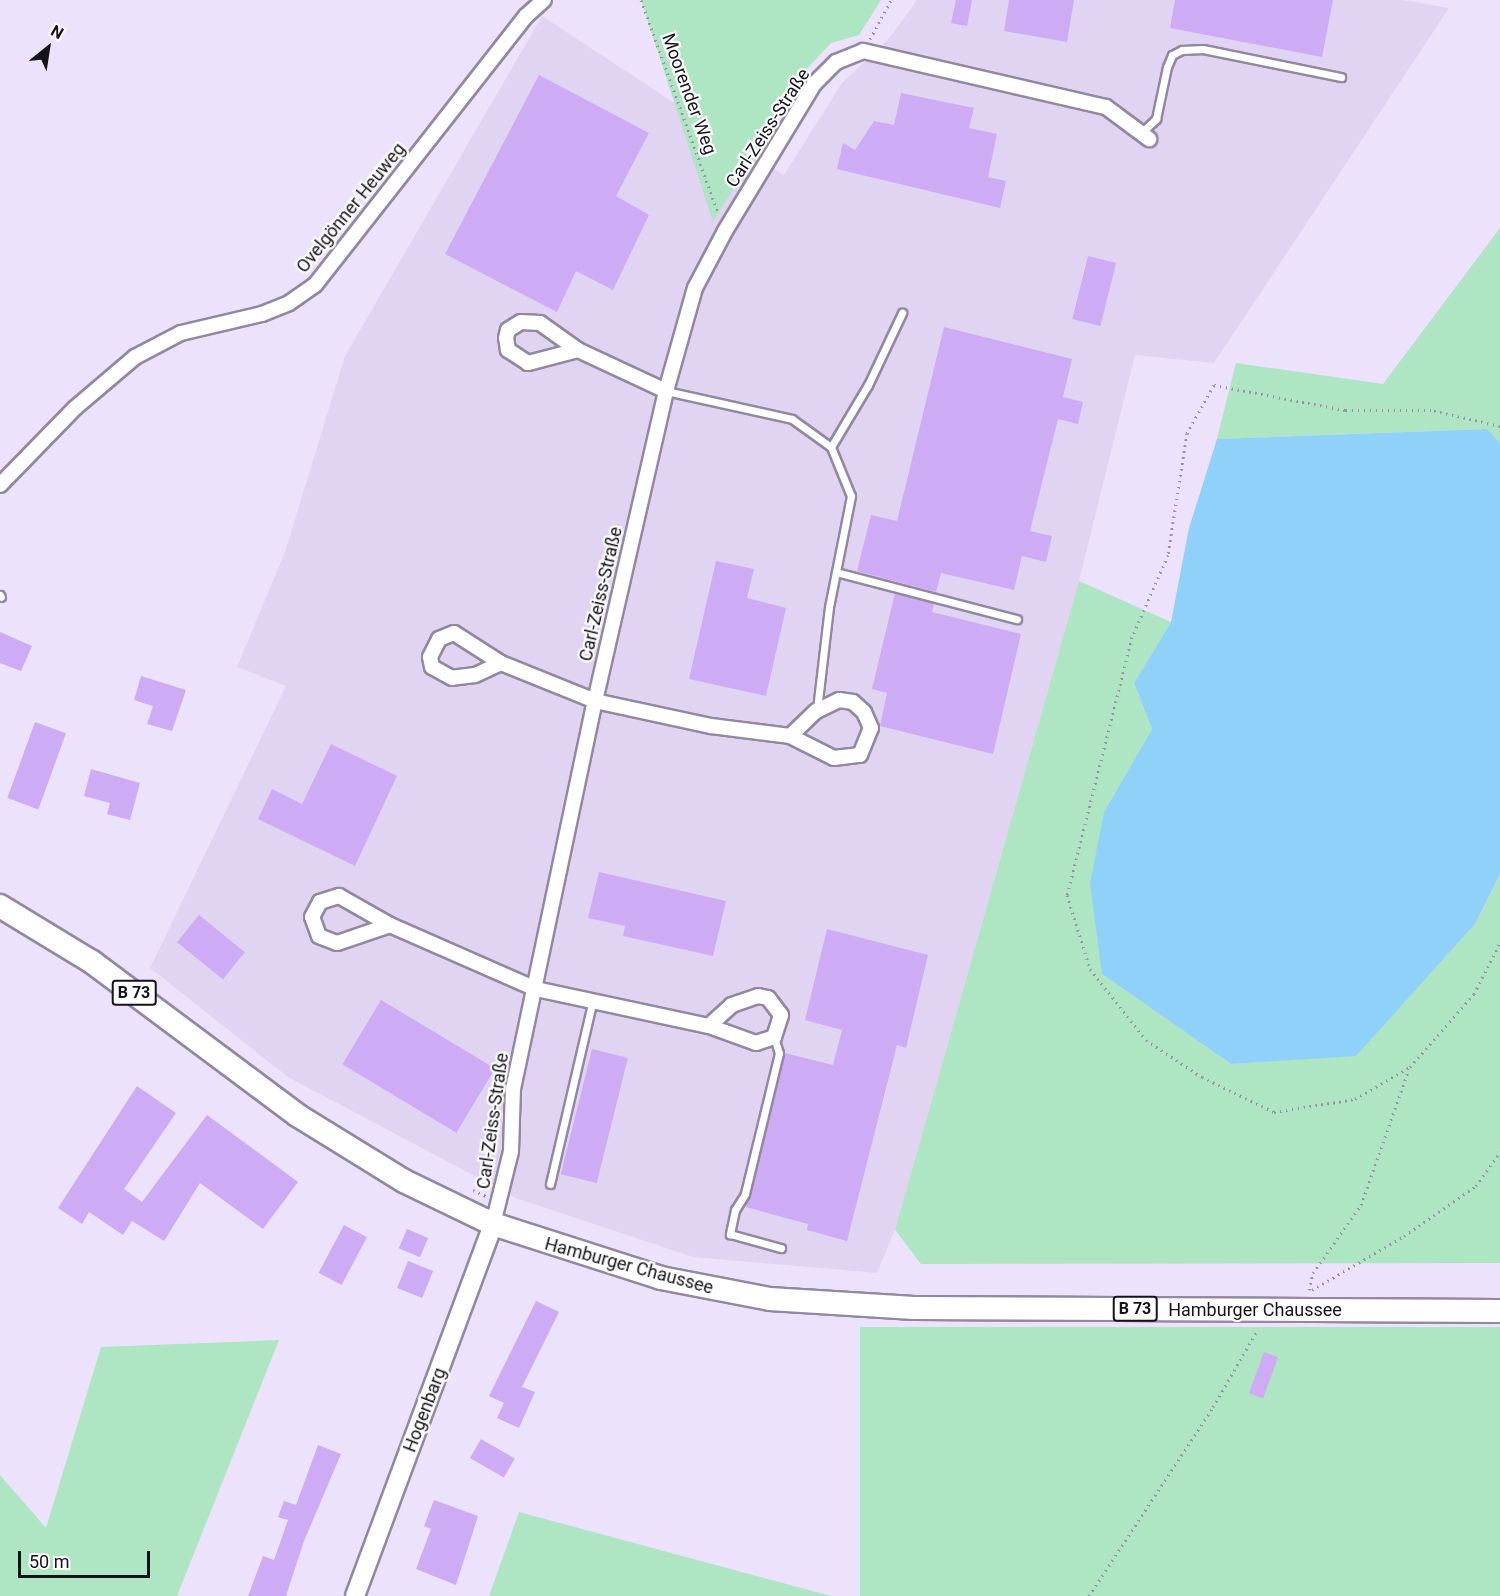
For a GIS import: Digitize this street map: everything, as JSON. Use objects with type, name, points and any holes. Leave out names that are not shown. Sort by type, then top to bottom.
[{"type":"main road","name":"Hamburger Chaussee","points":[[0,906],[92,962],[231,1069],[328,1136],[404,1181],[493,1224],[661,1278],[770,1299],[914,1308],[1500,1311]]},
{"type":"street","name":"Ovelgönner Heuweg","points":[[0,485],[75,408],[135,357],[181,333],[262,314],[289,303],[315,285],[526,16],[544,0]]},
{"type":"street","name":"Carl-Zeiss-Straße","points":[[493,1224],[511,1151],[513,1089],[536,989],[595,700],[666,391],[696,288],[725,231],[814,84],[836,62],[863,51]]},
{"type":"street","points":[[863,51],[1106,107],[1145,136]]},
{"type":"street","points":[[578,350],[528,363],[508,350],[506,338],[514,326],[532,321],[578,350],[666,391]]},
{"type":"street","points":[[501,663],[475,675],[452,678],[438,672],[430,657],[439,639],[454,633],[501,663],[595,700],[711,726],[790,735],[834,758],[860,755],[870,737],[869,718],[853,702],[839,700],[816,711],[790,735]]},
{"type":"street","points":[[390,925],[337,943],[319,936],[312,917],[320,902],[339,896],[390,925],[536,989],[592,1003],[709,1026],[756,1043],[774,1037],[781,1015],[768,998],[758,996],[732,1005],[709,1026]]},
{"type":"street","name":"Hogenbarg","points":[[355,1596],[493,1224]]},
{"type":"lane","points":[[1145,136],[1156,119],[1167,67],[1172,56],[1182,50],[1203,49],[1341,77]]},
{"type":"lane","points":[[831,447],[868,385],[902,313]]},
{"type":"lane","points":[[666,391],[792,419],[831,447],[851,496],[836,572],[816,711]]},
{"type":"lane","points":[[836,572],[1017,619]]},
{"type":"lane","points":[[550,1184],[592,1003]]},
{"type":"lane","points":[[774,1037],[779,1053],[745,1194],[735,1210],[730,1234],[781,1248]]},
{"type":"path","name":"Moorender Weg","points":[[641,0],[725,231]]},
{"type":"path","points":[[863,51],[891,0]]},
{"type":"path","points":[[1500,426],[1431,410],[1345,410],[1215,385],[1187,433],[1168,555],[1132,637],[1067,895],[1090,969],[1146,1040],[1202,1077],[1274,1112],[1355,1099],[1410,1067],[1474,994],[1500,943]]},
{"type":"path","points":[[1313,1273],[1361,1205],[1410,1067]]},
{"type":"path","points":[[1320,1293],[1308,1293],[1404,1236],[1476,1186],[1500,1152]]},
{"type":"path","points":[[469,1188],[499,1202]]},
{"type":"path","points":[[1089,1596],[1213,1407],[1269,1310]]},
{"type":"shaded area","points":[[917,0],[1403,0],[1449,8],[1214,363],[1135,355],[1079,581],[895,1230],[877,1273],[693,1257],[518,1199],[288,1077],[150,968],[286,686],[237,667],[285,552],[345,356],[542,16],[784,175],[842,83],[888,40]]},
{"type":"green space","points":[[641,0],[881,0],[859,35],[831,43],[805,71],[713,222]]},
{"type":"green space","points":[[1500,228],[1500,443],[1486,429],[1217,439],[1236,363],[1383,384]]},
{"type":"green space","points":[[1079,581],[1171,622],[1134,683],[1152,729],[1104,812],[1102,974],[1231,1064],[1356,1055],[1475,924],[1500,874],[1500,1263],[921,1264],[895,1230]]},
{"type":"green space","points":[[860,1327],[1500,1327],[1500,1596],[860,1596]]},
{"type":"green space","points":[[279,1340],[177,1596],[0,1596],[0,1475],[46,1528],[101,1347]]},
{"type":"green space","points":[[519,1512],[831,1596],[489,1596]]},
{"type":"water","points":[[1487,429],[1500,443],[1500,874],[1475,924],[1356,1056],[1231,1064],[1102,974],[1090,884],[1104,812],[1152,729],[1134,683],[1171,622],[1189,528],[1217,439]]},
{"type":"building","points":[[956,0],[972,0],[967,26],[951,23]]},
{"type":"building","points":[[1009,0],[1074,0],[1067,42],[1004,31]]},
{"type":"building","points":[[1175,0],[1333,0],[1322,57],[1170,28]]},
{"type":"building","points":[[539,75],[649,133],[616,196],[649,215],[613,290],[576,271],[557,312],[445,254]]},
{"type":"building","points":[[901,93],[974,108],[969,128],[997,134],[988,177],[1006,181],[1000,208],[837,169],[843,143],[855,150],[874,121],[894,125]]},
{"type":"building","points":[[1088,256],[1116,263],[1100,326],[1072,319]]},
{"type":"building","points":[[944,327],[1072,359],[1063,397],[1083,402],[1078,424],[1058,419],[1030,531],[1052,536],[1046,562],[1022,556],[1014,590],[941,573],[936,592],[857,571],[871,515],[897,521]]},
{"type":"building","points":[[716,561],[754,569],[747,598],[786,608],[766,696],[689,679]]},
{"type":"building","points":[[895,593],[934,603],[932,612],[1021,634],[993,754],[880,726],[887,693],[872,689]]},
{"type":"building","points":[[0,632],[32,646],[21,671],[0,663]]},
{"type":"building","points":[[141,676],[186,690],[172,731],[147,724],[153,706],[134,700]]},
{"type":"building","points":[[35,722],[66,733],[38,809],[7,798]]},
{"type":"building","points":[[331,744],[397,776],[355,866],[258,819],[272,789],[302,804]]},
{"type":"building","points":[[91,769],[140,783],[130,820],[107,814],[110,803],[84,796]]},
{"type":"building","points":[[599,872],[726,901],[713,956],[623,936],[625,926],[588,918]]},
{"type":"building","points":[[199,915],[245,952],[223,979],[177,942]]},
{"type":"building","points":[[827,929],[928,955],[906,1048],[897,1045],[847,1241],[807,1230],[808,1224],[746,1207],[785,1053],[833,1065],[842,1030],[805,1020]]},
{"type":"building","points":[[381,1000],[495,1069],[456,1133],[342,1064]]},
{"type":"building","points":[[592,1049],[628,1058],[597,1183],[561,1174]]},
{"type":"building","points":[[137,1086],[176,1113],[124,1189],[142,1202],[207,1115],[298,1182],[263,1229],[200,1183],[164,1241],[132,1221],[123,1235],[89,1212],[82,1224],[58,1208]]},
{"type":"building","points":[[344,1225],[367,1237],[342,1285],[319,1273]]},
{"type":"building","points":[[407,1229],[428,1238],[420,1257],[399,1248]]},
{"type":"building","points":[[408,1261],[433,1271],[422,1298],[397,1288]]},
{"type":"building","points":[[536,1301],[559,1312],[522,1387],[535,1392],[519,1428],[497,1418],[504,1403],[489,1396]]},
{"type":"building","points":[[1264,1352],[1278,1357],[1263,1398],[1249,1393]]},
{"type":"building","points":[[481,1439],[515,1458],[504,1478],[470,1458]]},
{"type":"building","points":[[318,1445],[341,1454],[304,1541],[286,1596],[248,1596],[263,1556],[274,1560],[288,1520],[278,1517],[284,1501],[296,1505]]},
{"type":"building","points":[[434,1500],[478,1516],[456,1585],[416,1569],[431,1529],[424,1526]]}]
